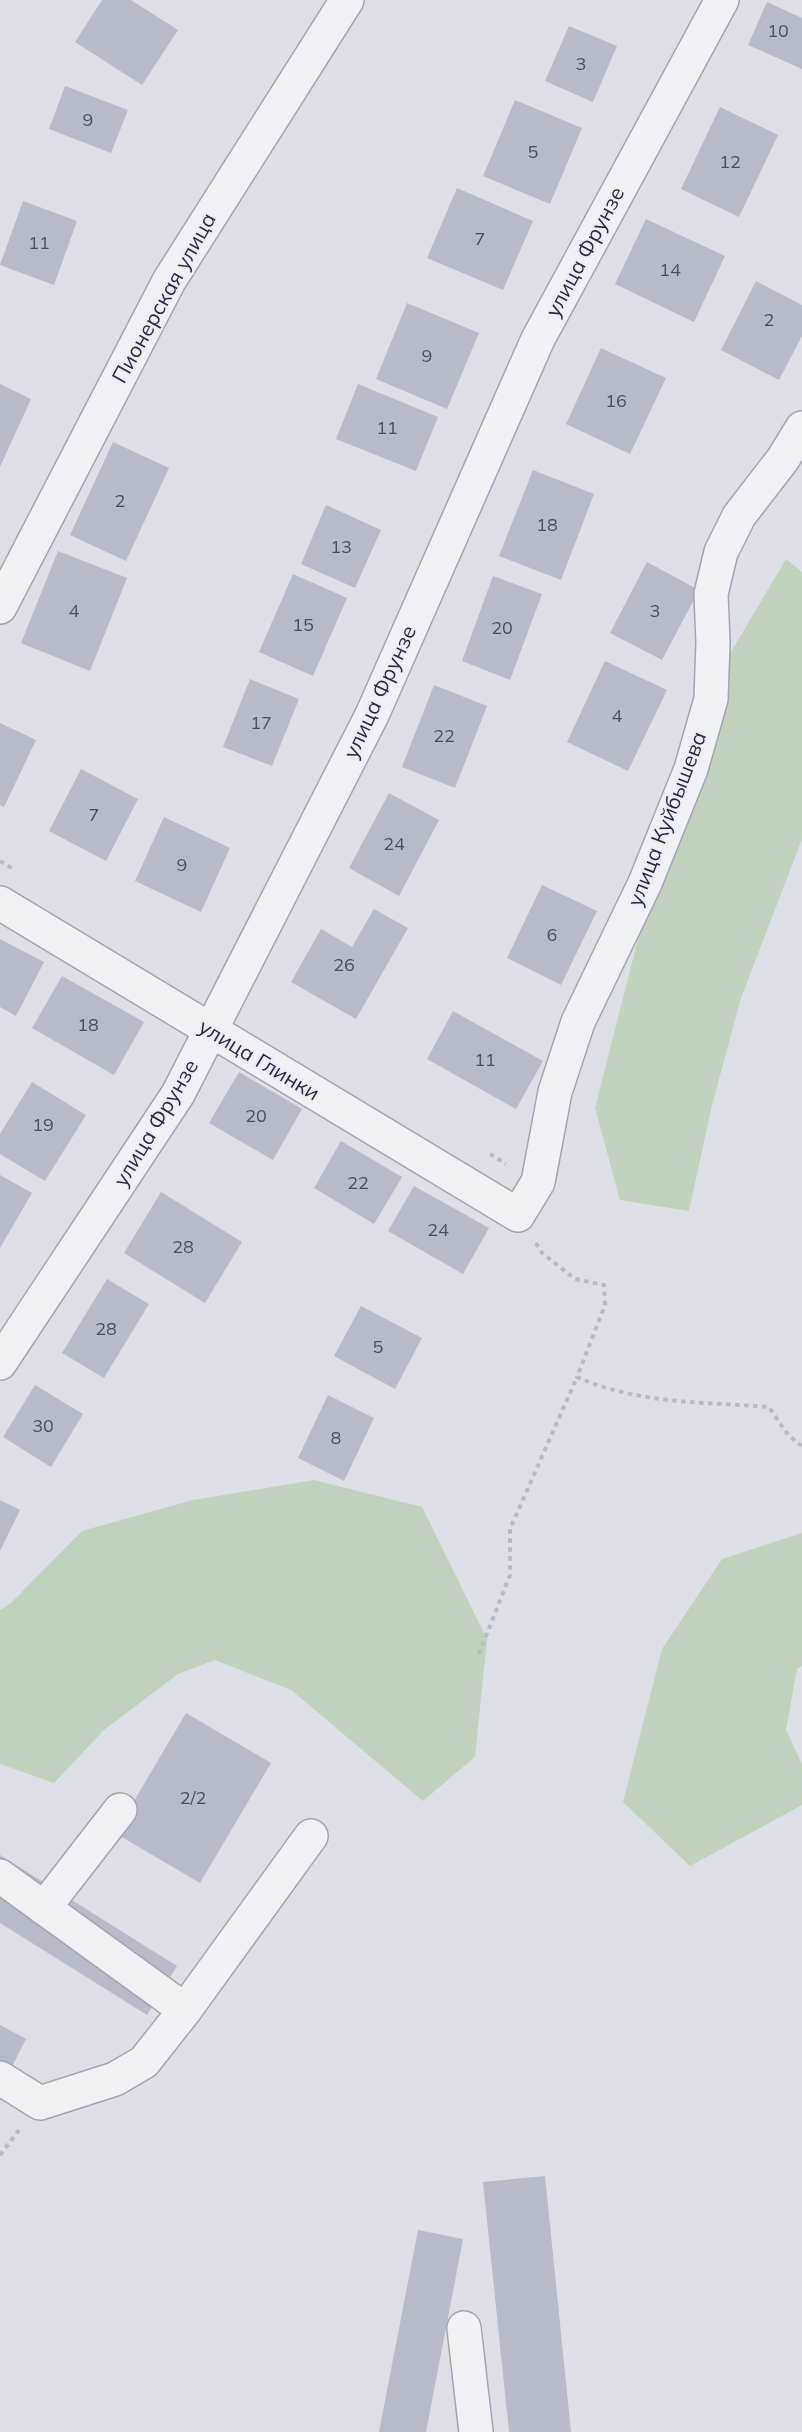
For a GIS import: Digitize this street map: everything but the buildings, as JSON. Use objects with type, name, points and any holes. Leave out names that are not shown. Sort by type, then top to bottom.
[{"type":"street","name":"Пионерская улица","points":[[0,607],[169,280],[347,0]]},
{"type":"street","name":"улица Фрунзе","points":[[0,1363],[178,1094],[372,715],[538,339],[722,0]]},
{"type":"street","name":"улица Куйбышева","points":[[518,1215],[538,1182],[555,1092],[578,1022],[645,882],[691,769],[711,699],[713,642],[711,594],[721,552],[739,516],[783,459],[802,428]]},
{"type":"street","name":"улица Глинки","points":[[0,903],[518,1215]]},
{"type":"street","points":[[44,1908],[120,1810]]},
{"type":"street","points":[[0,2078],[40,2103],[115,2079],[144,2062],[311,1836]]},
{"type":"street","points":[[0,1876],[184,2010]]},
{"type":"street","points":[[464,2328],[477,2432]]},
{"type":"path","points":[[479,1654],[510,1575],[510,1529],[577,1377],[605,1305],[604,1285],[575,1279],[542,1253],[518,1215]]},
{"type":"path","points":[[577,1377],[597,1386],[634,1396],[769,1407],[788,1435],[802,1446]]},
{"type":"green space","points":[[786,559],[802,572],[802,839],[741,998],[712,1105],[689,1211],[620,1200],[595,1108],[662,845],[702,701]]},
{"type":"green space","points":[[314,1480],[422,1507],[487,1639],[475,1757],[423,1801],[291,1690],[215,1660],[178,1674],[104,1730],[54,1783],[0,1764],[0,1610],[11,1603],[82,1531],[193,1500]]},
{"type":"green space","points":[[802,1533],[802,1666],[797,1669],[786,1730],[802,1764],[802,1805],[690,1866],[623,1802],[662,1649],[722,1559]]}]
